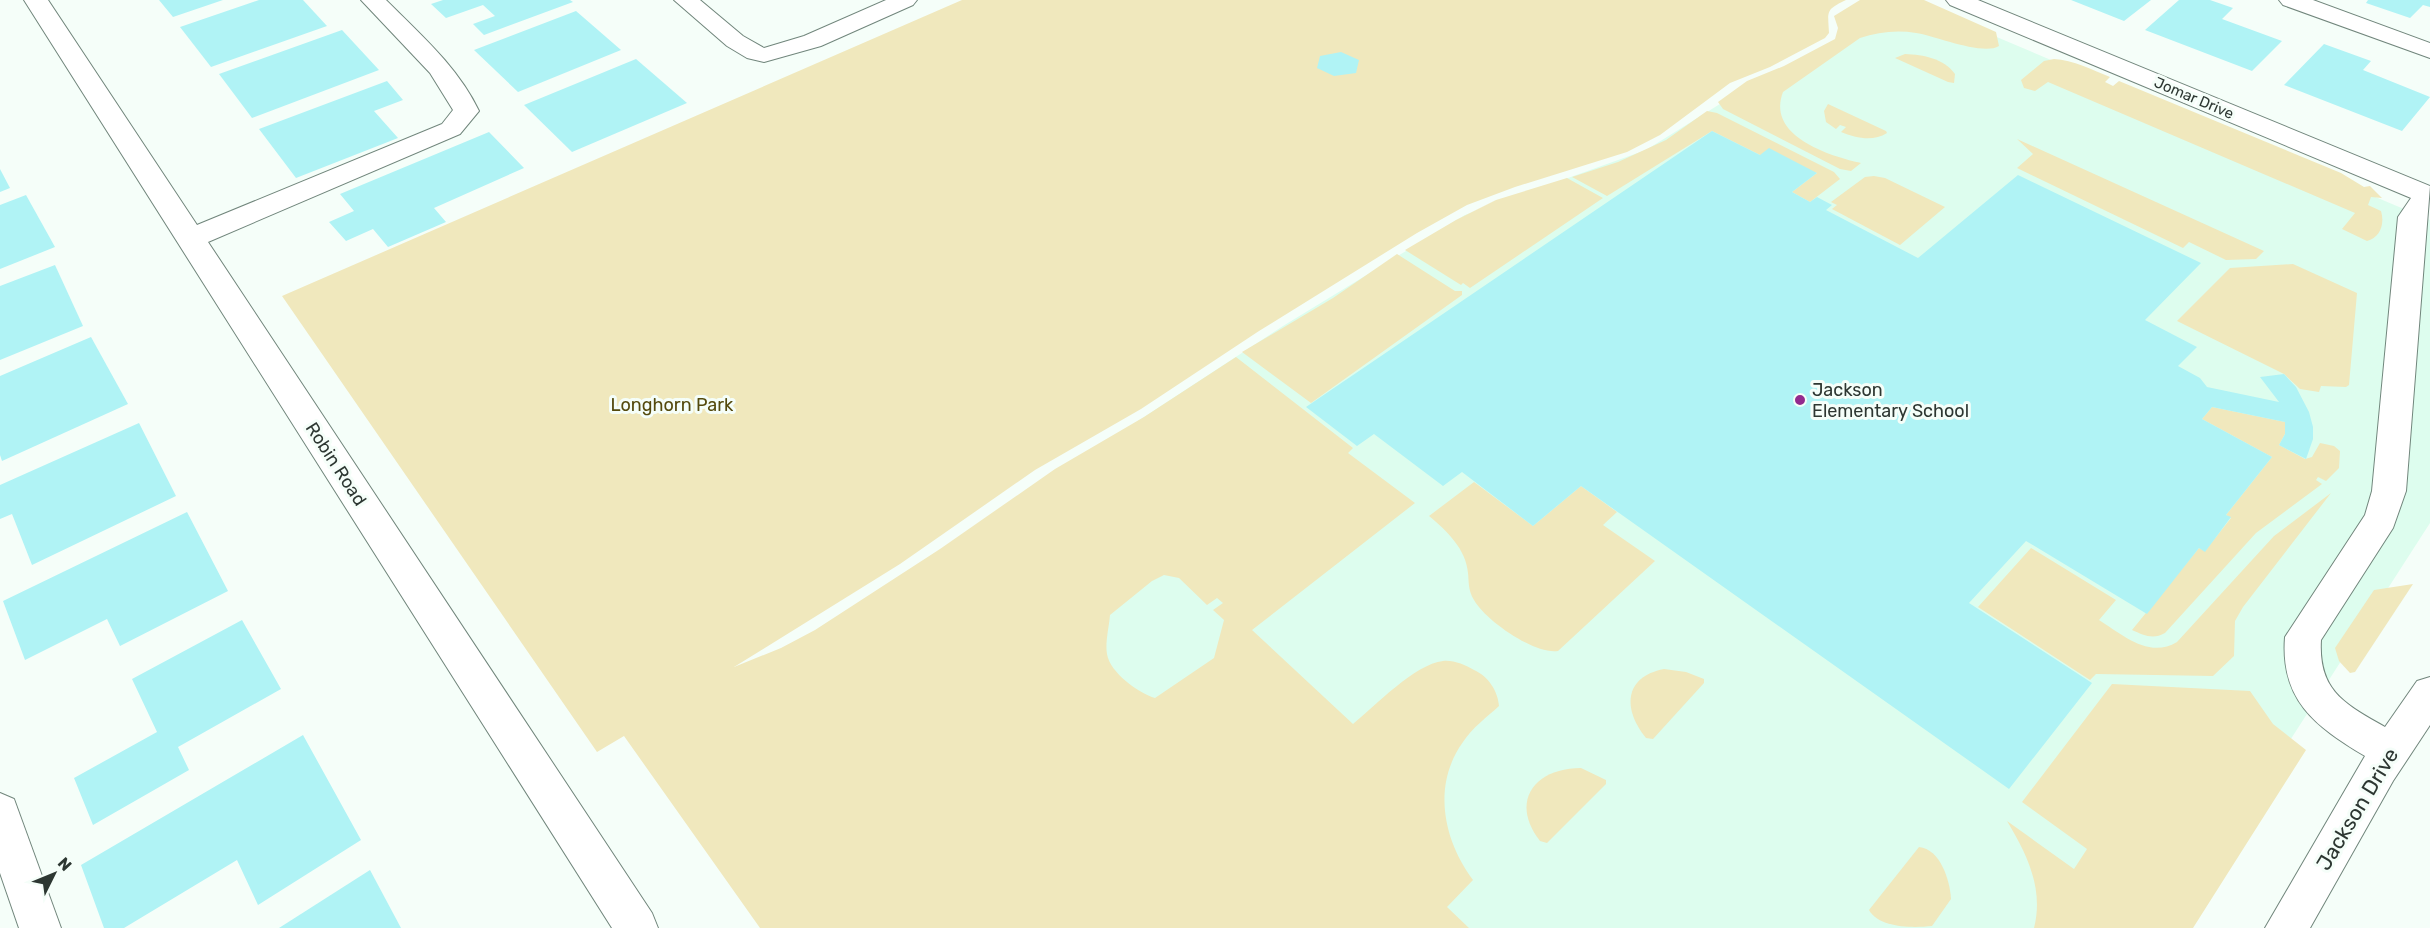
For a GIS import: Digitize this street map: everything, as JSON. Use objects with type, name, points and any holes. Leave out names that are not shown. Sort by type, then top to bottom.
[{"type":"street","name":"Robin Road","points":[[36,0],[637,928]]},
{"type":"street","points":[[189,239],[451,129],[466,111],[462,98],[414,42],[373,0]]},
{"type":"street","points":[[686,0],[746,47],[764,55],[785,51],[905,0]]},
{"type":"street","name":"Jomar Drive","points":[[1958,0],[2429,195]]},
{"type":"street","points":[[2291,0],[2430,51]]},
{"type":"street","points":[[2391,751],[2328,712],[2301,672],[2300,654],[2303,637],[2382,519],[2385,509],[2389,490],[2412,217],[2429,195]]},
{"type":"street","name":"Jackson Drive","points":[[2286,928],[2391,751],[2430,693]]},
{"type":"street","points":[[0,812],[40,928]]},
{"type":"shaded area","name":"Jackson Elementary School","points":[[1909,0],[2430,220],[2430,523],[2169,928],[762,928],[1057,474],[1283,326],[1465,215],[1646,150],[1736,94],[1841,40]]},
{"type":"green space","name":"Longhorn Park","points":[[962,0],[1846,0],[1834,6],[1829,12],[1829,33],[1825,38],[1770,67],[1730,83],[1660,135],[1627,152],[1515,187],[1467,205],[1417,233],[1259,331],[1141,409],[1035,470],[900,564],[734,667],[781,648],[815,630],[940,549],[1055,469],[1144,417],[1236,357],[1353,448],[1348,453],[1415,503],[1252,630],[1353,724],[1408,678],[1432,664],[1443,661],[1459,663],[1479,673],[1488,680],[1497,695],[1499,706],[1463,742],[1453,759],[1447,776],[1445,812],[1448,830],[1454,848],[1473,880],[1447,907],[1469,928],[760,928],[624,736],[597,752],[282,296]],"holes":[[[1164,575],[1179,578],[1207,605],[1217,598],[1223,603],[1213,610],[1224,620],[1214,658],[1155,698],[1141,692],[1126,681],[1109,661],[1106,645],[1110,615],[1152,581]]]},
{"type":"green space","points":[[1860,0],[1924,0],[1996,32],[1999,46],[1982,49],[1909,32],[1874,34],[1860,38],[1783,92],[1780,107],[1784,121],[1792,132],[1818,149],[1861,163],[1851,171],[1840,169],[1723,109],[1718,102],[1747,81],[1784,66],[1835,39],[1838,28],[1834,16]]},
{"type":"green space","points":[[1905,54],[1926,57],[1945,64],[1955,74],[1954,83],[1895,58]]},
{"type":"green space","points":[[2054,59],[2090,68],[2110,77],[2105,82],[2113,86],[2119,81],[2341,173],[2364,187],[2370,186],[2382,198],[2371,197],[2368,205],[2381,211],[2382,221],[2378,234],[2367,241],[2342,229],[2355,213],[2048,82],[2035,91],[2024,88],[2021,80],[2044,61]]},
{"type":"green space","points":[[1828,104],[1887,133],[1882,136],[1864,138],[1841,132],[1846,127],[1840,125],[1836,129],[1826,122],[1824,111]]},
{"type":"green space","points":[[1707,111],[1717,113],[1834,172],[1840,179],[1810,202],[1792,192],[1817,173],[1760,155],[1712,131],[1607,196],[1572,177],[1618,162],[1666,140]]},
{"type":"green space","points":[[2017,139],[2264,251],[2256,259],[2226,260],[2189,242],[2183,248],[2017,168],[2033,154]]},
{"type":"green space","points":[[1865,177],[1885,178],[1945,207],[1900,245],[1832,209],[1837,205],[1831,202]]},
{"type":"green space","points":[[1567,178],[1603,198],[1470,288],[1463,283],[1461,285],[1405,250],[1496,200]]},
{"type":"green space","points":[[1397,254],[1455,291],[1462,291],[1462,295],[1311,403],[1242,352],[1333,298]]},
{"type":"green space","points":[[2293,264],[2357,293],[2349,385],[2346,387],[2321,386],[2319,392],[2300,389],[2284,374],[2177,321],[2230,268]]},
{"type":"green space","points":[[2212,407],[2285,422],[2285,434],[2279,445],[2305,459],[2312,457],[2320,443],[2334,446],[2340,451],[2339,468],[2326,481],[2318,477],[2316,480],[2322,484],[2256,533],[2165,633],[2156,636],[2144,635],[2132,630],[2199,548],[2205,551],[2231,518],[2226,515],[2272,457],[2202,419]]},
{"type":"green space","points":[[1474,482],[1533,526],[1581,486],[1617,512],[1603,525],[1655,561],[1558,651],[1537,648],[1499,626],[1480,608],[1471,593],[1466,564],[1460,548],[1449,534],[1429,516]]},
{"type":"green space","points":[[2331,493],[2243,607],[2235,621],[2234,656],[2213,676],[2096,674],[2090,680],[1978,607],[2031,548],[2116,600],[2099,620],[2136,643],[2156,648],[2167,647],[2177,642],[2274,536]]},
{"type":"green space","points":[[2413,584],[2355,672],[2350,673],[2339,661],[2335,648],[2374,590]]},
{"type":"green space","points":[[1664,669],[1686,672],[1704,679],[1704,683],[1653,739],[1646,738],[1633,717],[1631,696],[1634,687],[1641,679]]},
{"type":"green space","points":[[2112,684],[2250,691],[2273,724],[2306,750],[2193,928],[2034,928],[2037,899],[2032,872],[2007,821],[2074,869],[2087,849],[2022,802]]},
{"type":"green space","points":[[1581,768],[1606,780],[1606,784],[1547,843],[1540,841],[1531,826],[1527,813],[1527,800],[1532,789],[1551,774],[1565,769]]},
{"type":"green space","points":[[1919,847],[1933,853],[1938,859],[1949,883],[1951,899],[1932,926],[1906,927],[1888,924],[1874,916],[1869,910]]},
{"type":"building","points":[[159,0],[223,0],[173,17]]},
{"type":"building","points":[[259,0],[303,0],[327,26],[211,67],[180,27]]},
{"type":"building","points":[[443,0],[570,0],[573,2],[484,35],[473,24],[495,16],[483,5],[446,18],[431,4]]},
{"type":"building","points":[[2071,0],[2151,0],[2124,21]]},
{"type":"building","points":[[2179,0],[2210,0],[2233,8],[2222,19],[2282,41],[2252,71],[2145,30]]},
{"type":"building","points":[[2368,0],[2430,0],[2430,7],[2423,5],[2410,18],[2366,3]]},
{"type":"building","points":[[576,11],[621,50],[518,92],[474,50]]},
{"type":"building","points":[[342,30],[379,70],[252,118],[219,74]]},
{"type":"building","points":[[2324,44],[2371,61],[2363,70],[2430,97],[2402,131],[2284,85]]},
{"type":"building","points":[[1341,52],[1359,60],[1356,73],[1334,76],[1317,68],[1320,56]]},
{"type":"building","points":[[636,59],[687,103],[572,152],[524,105]]},
{"type":"building","points":[[387,81],[403,100],[374,111],[398,138],[296,178],[259,129]]},
{"type":"building","name":"Jackson Elementary School","points":[[1712,131],[1760,155],[1769,148],[1817,173],[1792,192],[1810,202],[1817,197],[1832,205],[1826,210],[1918,258],[2018,175],[2201,263],[2145,320],[2197,347],[2178,366],[2200,378],[2207,387],[2279,402],[2260,377],[2284,374],[2296,387],[2309,412],[2313,439],[2306,459],[2279,445],[2285,434],[2285,422],[2212,407],[2202,419],[2272,457],[2226,515],[2231,517],[2205,552],[2199,548],[2147,614],[2026,541],[1969,603],[2092,683],[2009,789],[1581,486],[1533,526],[1462,472],[1443,486],[1374,434],[1357,446],[1306,407]]},
{"type":"building","points":[[489,132],[524,168],[434,208],[446,222],[388,247],[373,229],[346,241],[329,222],[354,211],[340,194]]},
{"type":"building","points":[[0,169],[10,188],[0,192]]},
{"type":"building","points":[[26,195],[55,247],[0,269],[0,205]]},
{"type":"building","points":[[55,265],[83,326],[0,360],[0,286]]},
{"type":"building","points":[[91,337],[128,404],[2,461],[0,455],[0,376]]},
{"type":"building","points":[[139,423],[176,496],[32,565],[12,514],[0,519],[0,485]]},
{"type":"building","points":[[187,512],[228,591],[120,646],[107,619],[25,660],[3,601]]},
{"type":"building","points":[[242,620],[281,689],[178,747],[189,770],[93,825],[74,778],[157,732],[132,679]]},
{"type":"building","points":[[303,735],[361,840],[258,905],[237,860],[124,928],[104,928],[81,865]]},
{"type":"building","points":[[370,870],[401,928],[279,928]]},
{"type":"place","name":"Jackson Elementary School","points":[[1800,400]]}]
